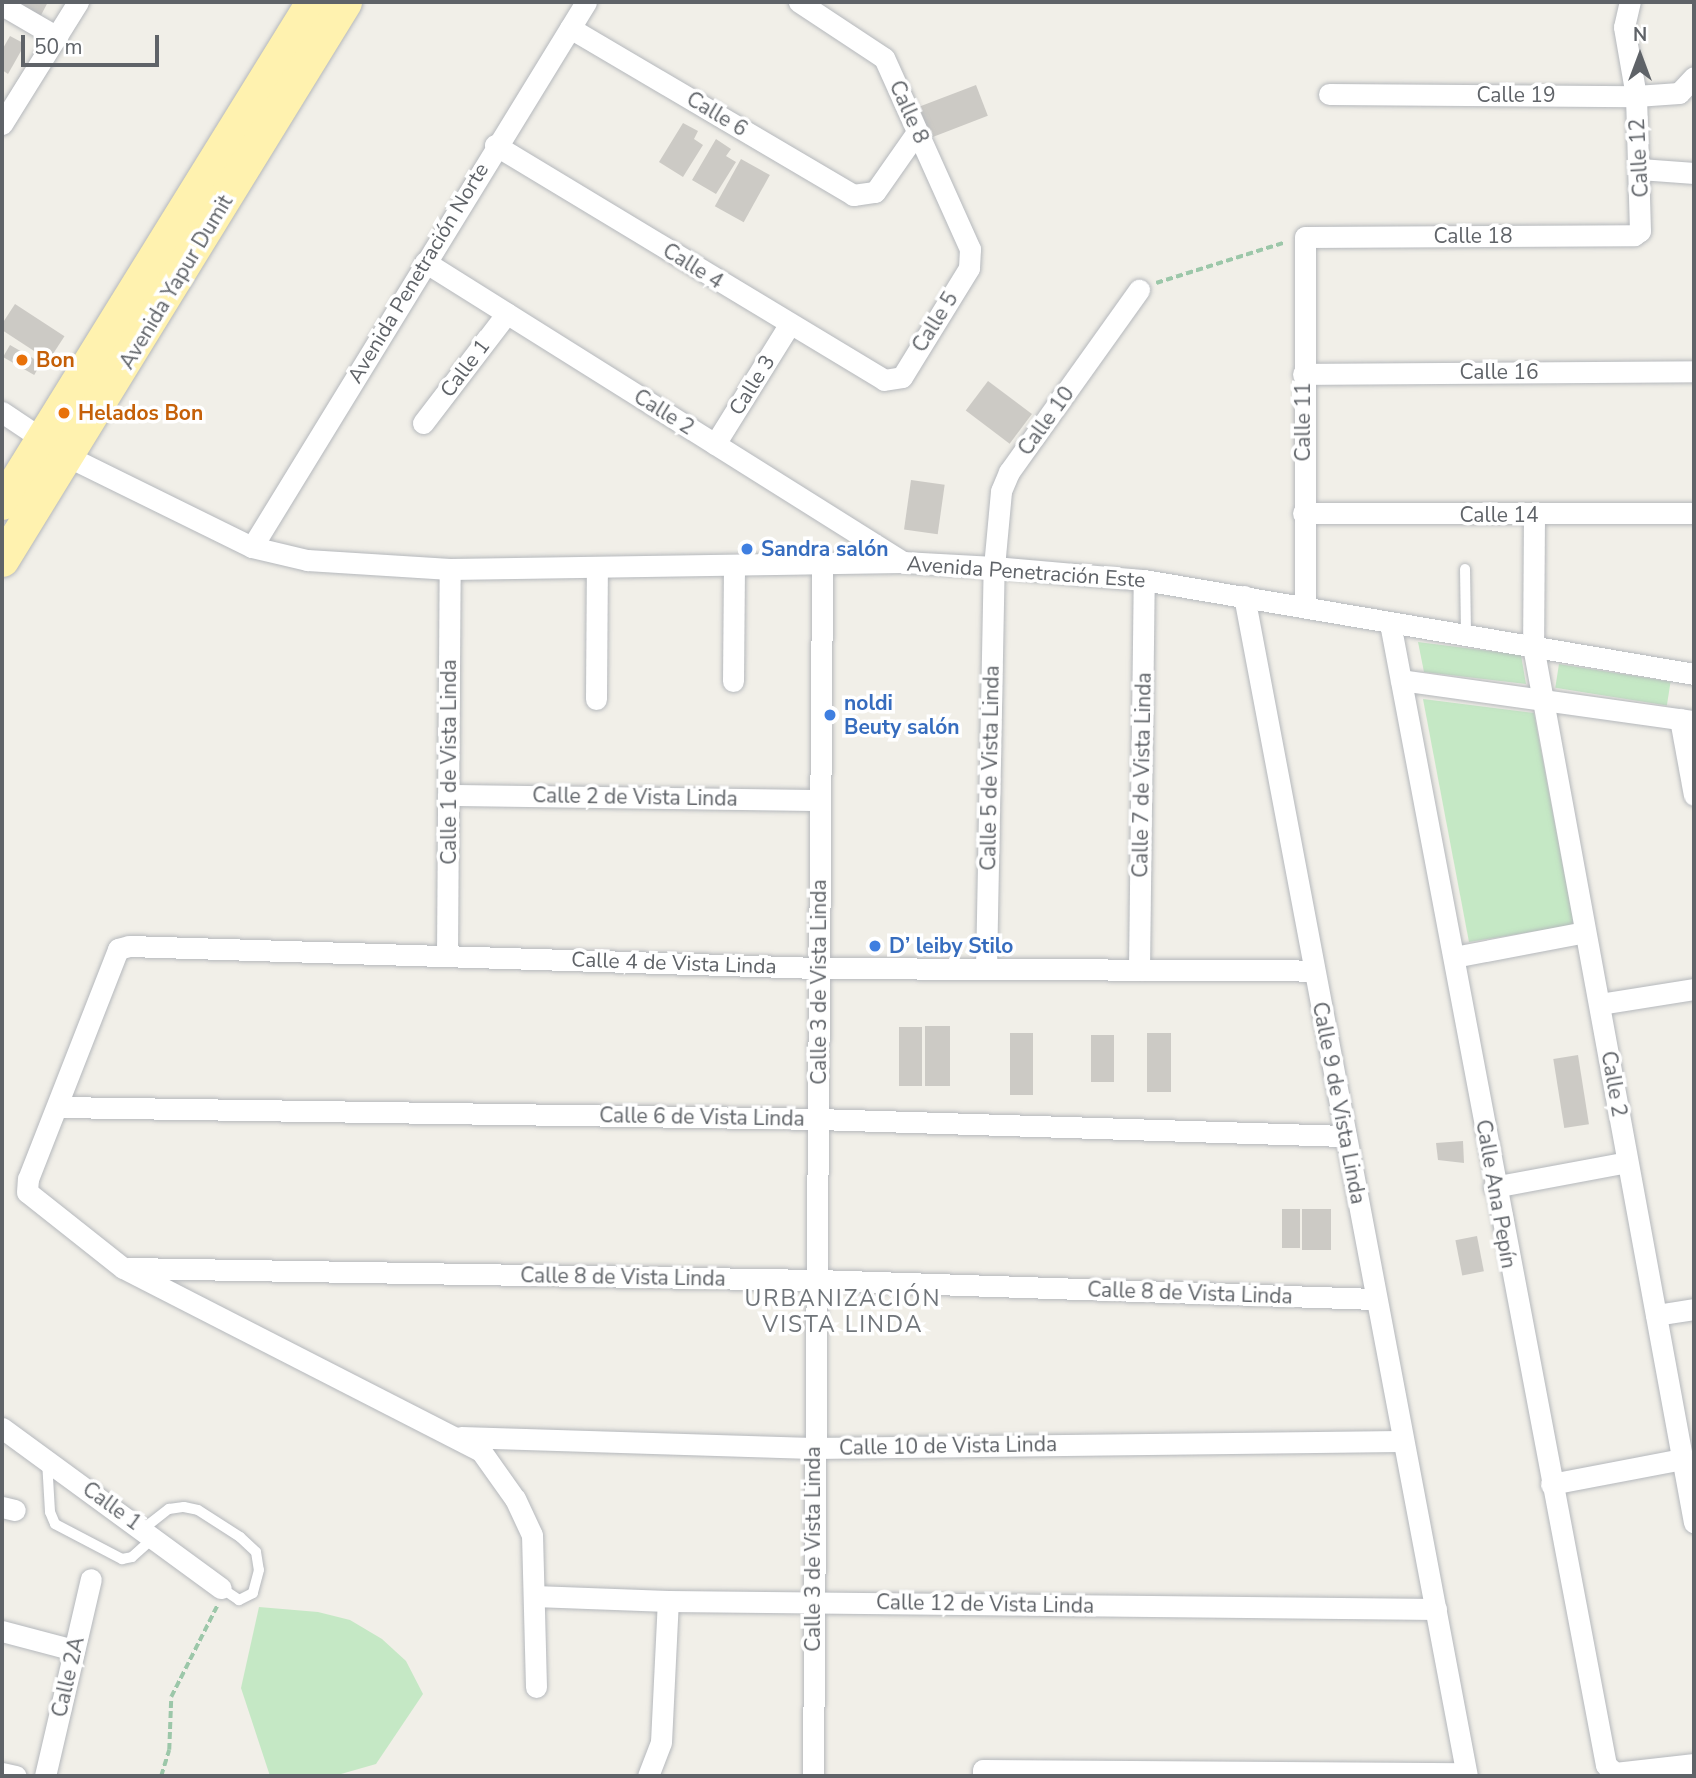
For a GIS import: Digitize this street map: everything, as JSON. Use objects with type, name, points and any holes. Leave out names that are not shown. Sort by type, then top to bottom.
[{"type":"main road","name":"Avenida Yapur Dumit","points":[[2,560],[55,448],[312,2]]},
{"type":"main road","name":"Avenida Yapur Dumit","points":[[2,503],[55,448],[345,2]]},
{"type":"street","points":[[2,124],[78,2]]},
{"type":"street","name":"Avenida Penetración Norte","points":[[252,547],[495,145],[586,2]]},
{"type":"street","name":"Calle 8","points":[[799,2],[884,58],[971,249],[971,260]]},
{"type":"street","name":"Calle 12","points":[[1630,2],[1625,27],[1636,96],[1640,231]]},
{"type":"street","points":[[2,5],[57,37]]},
{"type":"street","name":"Calle 6","points":[[570,28],[853,195],[865,196],[875,191],[917,132]]},
{"type":"street","name":"Calle 19","points":[[1329,94],[1636,96],[1679,93],[1694,77]]},
{"type":"street","name":"Calle 4","points":[[495,145],[789,326],[884,380],[894,380]]},
{"type":"street","points":[[1640,169],[1694,173]]},
{"type":"street","name":"Calle 18","points":[[1305,237],[1634,235],[1640,231]]},
{"type":"street","name":"Calle 11","points":[[1305,237],[1305,607]]},
{"type":"street","name":"Calle 5","points":[[894,380],[902,377],[971,260]]},
{"type":"street","name":"Calle 2","points":[[425,262],[903,562]]},
{"type":"street","name":"Calle 10","points":[[994,566],[1004,481],[1139,290]]},
{"type":"street","name":"Calle 1","points":[[423,424],[507,313]]},
{"type":"street","name":"Calle 3","points":[[715,444],[789,326]]},
{"type":"street","name":"Calle 16","points":[[1303,373],[1694,371]]},
{"type":"street","name":"Avenida Penetración Este","points":[[2,412],[55,448],[252,547],[307,560],[450,569],[903,562],[994,566],[1144,580],[1694,674]]},
{"type":"street","name":"Calle 14","points":[[1303,513],[1694,513]]},
{"type":"street","name":"Calle 2","points":[[1534,515],[1533,646],[1694,1522]]},
{"type":"street","name":"Calle 3 de Vista Linda","points":[[813,1776],[812,1448],[817,1280],[822,565]]},
{"type":"street","points":[[733,681],[734,566]]},
{"type":"street","name":"Calle 5 de Vista Linda","points":[[986,968],[994,566]]},
{"type":"street","points":[[596,699],[597,567]]},
{"type":"street","name":"Calle 1 de Vista Linda","points":[[447,955],[450,569]]},
{"type":"street","name":"Calle 7 de Vista Linda","points":[[1139,970],[1144,580]]},
{"type":"street","name":"Calle 9 de Vista Linda","points":[[1244,596],[1400,1441],[1436,1609],[1466,1774]]},
{"type":"street","name":"Calle Ana Pepín","points":[[1390,623],[1454,957],[1494,1187],[1606,1765],[1615,1773],[1694,1764]]},
{"type":"street","points":[[1401,680],[1687,720],[1694,795]]},
{"type":"street","name":"Calle 2 de Vista Linda","points":[[449,795],[820,800]]},
{"type":"street","points":[[1454,957],[1585,932]]},
{"type":"street","name":"Calle 4 de Vista Linda","points":[[58,1107],[118,950],[129,946],[819,968],[1314,971]]},
{"type":"street","points":[[1600,1004],[1694,989]]},
{"type":"street","points":[[58,1107],[27,1192],[123,1268],[481,1451],[515,1499],[532,1535],[536,1687]]},
{"type":"street","name":"Calle 6 de Vista Linda","points":[[58,1107],[818,1119],[1345,1136]]},
{"type":"street","points":[[1494,1187],[1627,1162]]},
{"type":"street","name":"Calle 8 de Vista Linda","points":[[123,1268],[817,1280],[1375,1299]]},
{"type":"street","points":[[1657,1315],[1694,1309]]},
{"type":"street","name":"Calle 1","points":[[2,1427],[221,1588]]},
{"type":"street","name":"Calle 10 de Vista Linda","points":[[454,1437],[812,1448],[1400,1441]]},
{"type":"street","points":[[1551,1484],[1682,1459]]},
{"type":"street","name":"Calle 2A","points":[[46,1776],[91,1579]]},
{"type":"street","name":"Calle 12 de Vista Linda","points":[[534,1596],[668,1601],[1436,1609]]},
{"type":"street","points":[[648,1776],[662,1742],[668,1601]]},
{"type":"street","points":[[2,1631],[74,1650]]},
{"type":"street","points":[[2,1773],[16,1776]]},
{"type":"street","points":[[983,1773],[1466,1774]]},
{"type":"lane","points":[[1465,569],[1466,635]]},
{"type":"lane","points":[[47,1459],[50,1512],[55,1524],[122,1559],[132,1557],[169,1509],[184,1507],[198,1510],[240,1537],[256,1552],[259,1570],[253,1593],[239,1600],[221,1588]]},
{"type":"path","points":[[1139,290],[1202,266],[1305,237]]},
{"type":"path","points":[[161,1776],[169,1750],[171,1697],[180,1672],[215,1615],[221,1588]]},
{"type":"green space","points":[[1418,642],[1521,655],[1526,684],[1424,672]]},
{"type":"green space","points":[[1559,664],[1671,682],[1667,705],[1555,688]]},
{"type":"green space","points":[[1423,699],[1534,713],[1574,925],[1469,942]]},
{"type":"green space","points":[[259,1607],[318,1612],[350,1620],[382,1639],[406,1661],[423,1694],[376,1764],[334,1776],[270,1776],[241,1688]]},
{"type":"building","points":[[13,2],[48,2],[40,17]]},
{"type":"building","points":[[10,36],[25,44],[8,74],[2,70],[2,50]]},
{"type":"building","points":[[976,85],[988,116],[931,138],[919,107]]},
{"type":"building","points":[[683,123],[698,131],[694,139],[703,145],[683,177],[659,162]]},
{"type":"building","points":[[716,139],[731,149],[726,156],[736,162],[716,194],[692,180]]},
{"type":"building","points":[[741,159],[770,175],[744,222],[715,206]]},
{"type":"building","points":[[15,304],[64,336],[49,360],[2,330],[2,324]]},
{"type":"building","name":"Bon","points":[[10,345],[41,363],[34,375],[3,357]]},
{"type":"building","points":[[988,381],[1032,414],[1010,444],[966,411]]},
{"type":"building","points":[[911,480],[945,485],[938,534],[904,530]]},
{"type":"building","points":[[925,1026],[950,1026],[950,1086],[925,1086]]},
{"type":"building","points":[[899,1027],[922,1027],[922,1086],[899,1086]]},
{"type":"building","points":[[1010,1033],[1033,1033],[1033,1095],[1010,1095]]},
{"type":"building","points":[[1147,1033],[1171,1033],[1171,1092],[1147,1092]]},
{"type":"building","points":[[1091,1035],[1114,1035],[1114,1082],[1091,1082]]},
{"type":"building","points":[[1578,1055],[1589,1124],[1564,1128],[1553,1059]]},
{"type":"building","points":[[1463,1141],[1464,1163],[1438,1160],[1436,1143]]},
{"type":"building","points":[[1282,1209],[1300,1209],[1300,1248],[1282,1248]]},
{"type":"building","points":[[1302,1209],[1331,1209],[1331,1250],[1302,1250]]},
{"type":"building","points":[[1477,1236],[1484,1271],[1462,1276],[1455,1240]]},
{"type":"place","name":"Bon","points":[[22,360]]},
{"type":"place","name":"Helados Bon","points":[[64,413]]},
{"type":"place","name":"Sandra salón","points":[[747,549]]},
{"type":"place","name":"noldi Beuty salón","points":[[830,715]]},
{"type":"place","name":"D’ leiby Stilo","points":[[875,946]]},
{"type":"district","name":"URBANIZACIÓN VISTA LINDA","points":[[843,1312]]}]
